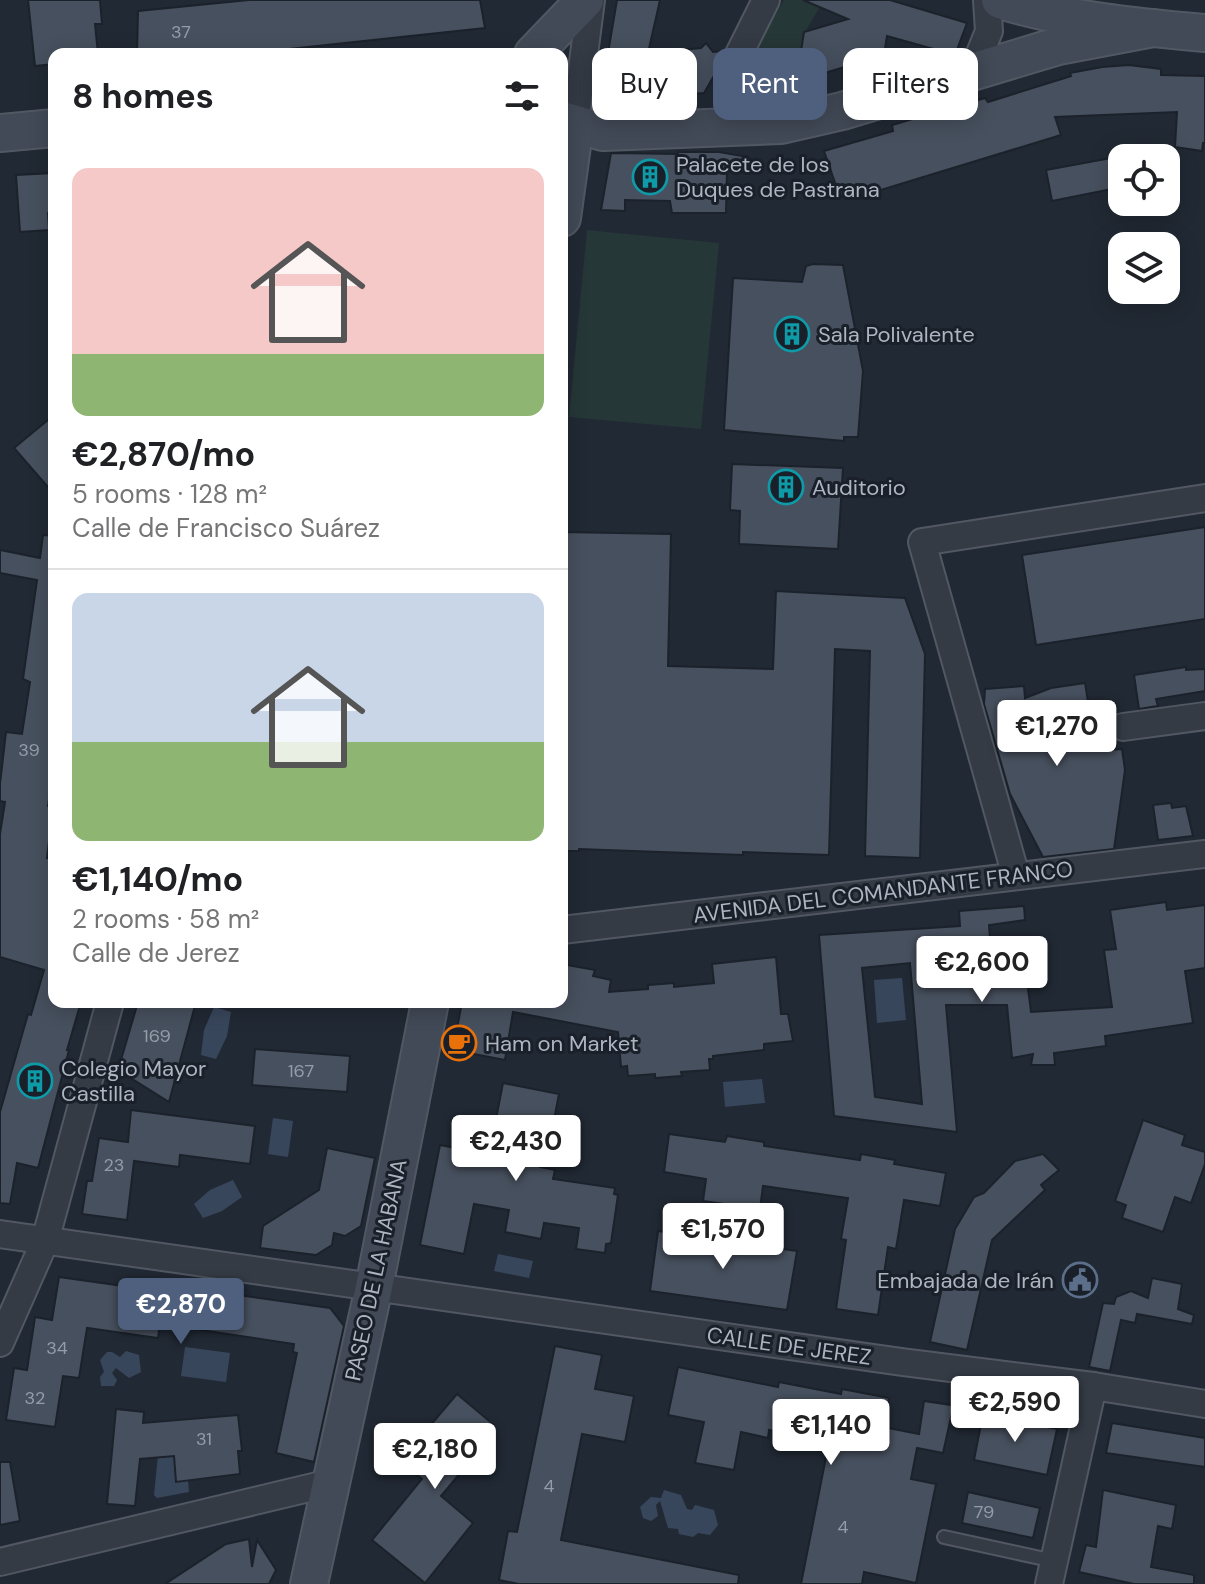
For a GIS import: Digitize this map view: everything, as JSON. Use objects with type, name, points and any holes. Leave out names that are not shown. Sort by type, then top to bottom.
[{"type":"main road","points":[[539,48],[585,0]]},
{"type":"main road","points":[[1000,0],[1027,8],[1205,33]]},
{"type":"main road","points":[[978,70],[1058,46],[1153,28]]},
{"type":"main road","points":[[568,122],[603,132],[750,127],[814,119],[843,110]]},
{"type":"main road","points":[[0,133],[48,129]]},
{"type":"main road","name":"PASEO DE LA HABANA","points":[[309,1584],[374,1287],[429,1008]]},
{"type":"street","points":[[568,122],[591,0]]},
{"type":"street","points":[[750,127],[733,92],[730,78],[766,0]]},
{"type":"street","points":[[978,58],[989,31],[987,0]]},
{"type":"street","points":[[1016,876],[922,542],[1205,498]]},
{"type":"street","points":[[1123,727],[1205,716]]},
{"type":"street","name":"AVENIDA DEL COMANDANTE FRANCO","points":[[568,929],[1205,854]]},
{"type":"street","points":[[0,1343],[45,1241],[108,1008]]},
{"type":"street","name":"CALLE DE JEREZ","points":[[0,1234],[1205,1404]]},
{"type":"street","points":[[1051,1572],[1093,1386]]},
{"type":"street","points":[[0,1562],[330,1483]]},
{"type":"lane","points":[[944,1537],[1051,1572]]},
{"type":"shaded area","points":[[784,0],[824,0],[804,34],[802,48],[757,48]]},
{"type":"shaded area","points":[[587,230],[719,243],[701,429],[569,417]]},
{"type":"water","points":[[902,978],[906,1020],[877,1023],[874,980]]},
{"type":"water","points":[[214,1008],[231,1012],[227,1036],[216,1059],[201,1055],[204,1030]]},
{"type":"water","points":[[762,1079],[765,1103],[725,1107],[723,1082]]},
{"type":"water","points":[[273,1118],[293,1121],[288,1157],[268,1154]]},
{"type":"water","points":[[233,1180],[242,1197],[222,1211],[203,1218],[194,1204],[210,1190]]},
{"type":"water","points":[[498,1254],[533,1261],[529,1278],[494,1271]]},
{"type":"water","points":[[185,1347],[230,1353],[226,1382],[181,1376]]},
{"type":"water","points":[[126,1351],[139,1355],[141,1372],[129,1378],[116,1368],[112,1373],[117,1380],[114,1386],[101,1386],[100,1377],[104,1372],[100,1360],[107,1352],[120,1357]]},
{"type":"water","points":[[169,1453],[188,1480],[189,1492],[157,1498],[154,1495],[158,1455]]},
{"type":"water","points":[[664,1490],[681,1495],[687,1509],[692,1510],[695,1505],[714,1510],[718,1525],[710,1535],[698,1533],[693,1537],[679,1534],[678,1529],[668,1528],[660,1501],[656,1505],[658,1516],[651,1521],[643,1518],[640,1507],[651,1497],[661,1498]]},
{"type":"building","points":[[28,0],[100,0],[102,24],[95,24],[97,48],[48,48],[48,65],[35,66]]},
{"type":"building","points":[[249,0],[480,0],[485,28],[299,48],[137,48],[138,11]]},
{"type":"building","points":[[617,0],[660,0],[649,48],[609,48]]},
{"type":"building","points":[[803,0],[890,0],[967,23],[958,48],[930,48],[887,36],[885,48],[843,48],[843,67],[827,72],[827,48],[801,48],[804,32],[848,19]]},
{"type":"building","points":[[706,43],[713,52],[713,77],[704,93],[697,93],[697,48]]},
{"type":"building","points":[[1129,65],[1161,69],[1161,75],[1205,76],[1205,143],[1202,151],[1180,148],[1180,144],[1175,144],[1177,112],[1055,117],[1061,135],[858,197],[857,191],[840,197],[824,151],[893,131],[892,125],[909,120],[978,120],[978,100],[985,98],[988,102],[1071,76],[1070,73]]},
{"type":"building","name":"Palacete de los Duques de Pastrana","points":[[719,152],[748,157],[746,173],[727,171],[726,213],[672,213],[670,201],[625,200],[625,211],[601,210],[611,153]]},
{"type":"building","points":[[1108,159],[1108,190],[1052,201],[1046,170]]},
{"type":"building","points":[[48,173],[48,230],[20,232],[16,175]]},
{"type":"building","name":"Sala Polivalente","points":[[843,265],[863,371],[858,437],[844,437],[844,441],[724,430],[733,278],[802,282],[806,266]]},
{"type":"building","points":[[48,420],[48,487],[14,448]]},
{"type":"building","name":"Auditorio","points":[[732,464],[843,468],[838,549],[739,544],[740,511],[730,510]]},
{"type":"building","points":[[1205,527],[1205,619],[1036,645],[1022,555]]},
{"type":"building","points":[[568,532],[671,534],[668,666],[773,669],[776,591],[905,598],[925,654],[920,858],[865,856],[870,651],[835,649],[829,855],[568,851]]},
{"type":"building","points":[[43,535],[48,535],[48,1008],[79,1008],[38,1168],[17,1163],[10,1204],[0,1203],[0,1112],[44,970],[0,957],[0,834],[5,802],[0,801],[0,784],[6,732],[22,734],[30,682],[23,679],[37,580],[0,573],[0,550],[40,558]]},
{"type":"building","points":[[1186,667],[1186,670],[1205,669],[1205,691],[1156,699],[1158,706],[1139,709],[1134,675]]},
{"type":"building","points":[[1085,683],[1096,751],[1122,749],[1125,770],[1114,849],[1043,857],[1010,794],[984,704],[985,689],[1024,686],[1025,698],[1051,688]]},
{"type":"building","points":[[1171,803],[1172,808],[1186,806],[1193,836],[1158,840],[1153,805]]},
{"type":"building","points":[[1166,902],[1167,910],[1205,905],[1205,968],[1185,971],[1193,1023],[1105,1036],[1106,1046],[1054,1053],[1055,1065],[1031,1065],[1033,1054],[1012,1058],[1007,1005],[946,1005],[957,1132],[834,1116],[819,935],[960,926],[959,911],[1024,906],[1025,920],[989,925],[992,965],[1025,964],[1031,1012],[1112,1007],[1104,950],[1116,949],[1110,910]],"holes":[[[910,963],[922,1104],[875,1097],[862,968]]]},
{"type":"building","points":[[776,957],[781,1014],[788,1014],[793,1041],[764,1044],[764,1050],[713,1056],[709,1059],[710,1070],[681,1072],[682,1076],[628,1076],[627,1066],[621,1067],[618,1032],[513,1012],[505,1060],[453,1050],[461,1008],[568,1008],[568,965],[595,970],[593,976],[611,980],[609,992],[648,989],[648,985],[674,983],[674,987],[714,983],[712,964]]},
{"type":"building","points":[[136,1008],[194,1008],[169,1102],[118,1070]]},
{"type":"building","points":[[255,1049],[350,1056],[347,1092],[252,1085]]},
{"type":"building","points":[[503,1083],[559,1094],[552,1130],[547,1129],[540,1167],[555,1170],[553,1179],[615,1188],[614,1194],[618,1195],[611,1243],[606,1244],[605,1253],[576,1249],[579,1228],[544,1223],[541,1239],[505,1232],[509,1210],[474,1204],[464,1254],[420,1245],[440,1145],[498,1156],[508,1121],[496,1119]]},
{"type":"building","points":[[131,1110],[255,1126],[250,1164],[180,1155],[179,1167],[134,1161],[127,1220],[82,1214],[87,1181],[92,1181],[99,1138],[128,1142]]},
{"type":"building","points":[[1143,1120],[1185,1135],[1182,1145],[1205,1152],[1205,1164],[1191,1203],[1175,1197],[1163,1232],[1122,1218],[1126,1205],[1115,1201]]},
{"type":"building","points":[[669,1134],[725,1142],[727,1136],[764,1142],[764,1146],[860,1160],[861,1154],[895,1160],[894,1164],[946,1173],[940,1206],[904,1200],[896,1249],[888,1247],[878,1315],[836,1309],[846,1240],[841,1239],[848,1198],[763,1186],[760,1209],[703,1201],[706,1179],[664,1172]]},
{"type":"building","points":[[327,1148],[375,1158],[361,1226],[345,1236],[334,1233],[332,1245],[316,1255],[260,1248],[263,1226],[319,1190]]},
{"type":"building","points":[[1043,1154],[1059,1170],[1041,1185],[1045,1190],[992,1240],[967,1350],[930,1342],[955,1229],[974,1197],[984,1193],[1015,1161]]},
{"type":"building","points":[[658,1231],[797,1251],[787,1310],[650,1291]]},
{"type":"building","points":[[59,1277],[195,1296],[196,1289],[330,1308],[344,1326],[314,1462],[276,1453],[297,1353],[293,1352],[294,1344],[160,1324],[158,1338],[87,1328],[79,1378],[63,1376],[55,1427],[6,1420],[14,1368],[27,1370],[35,1317],[52,1320]]},
{"type":"building","points":[[1152,1278],[1182,1284],[1178,1309],[1194,1315],[1192,1324],[1137,1314],[1135,1323],[1121,1320],[1110,1371],[1089,1367],[1103,1303],[1114,1304],[1116,1297],[1131,1291],[1148,1298]]},
{"type":"building","points":[[555,1346],[602,1355],[595,1389],[634,1396],[625,1442],[582,1434],[561,1540],[739,1575],[738,1584],[519,1584],[499,1580],[508,1531],[517,1532]]},
{"type":"building","points":[[678,1367],[778,1387],[779,1382],[841,1394],[842,1389],[889,1398],[883,1427],[919,1434],[924,1401],[951,1405],[953,1408],[943,1453],[917,1448],[911,1479],[936,1484],[916,1583],[864,1572],[862,1584],[801,1584],[829,1442],[769,1430],[768,1438],[741,1432],[734,1470],[695,1463],[704,1422],[668,1415]]},
{"type":"building","points":[[457,1394],[494,1425],[485,1435],[489,1439],[441,1496],[473,1523],[425,1583],[372,1540],[422,1479],[400,1461]]},
{"type":"building","points":[[116,1409],[144,1412],[143,1423],[238,1415],[242,1451],[238,1451],[240,1474],[176,1482],[174,1456],[140,1459],[135,1506],[107,1504]]},
{"type":"building","points":[[983,1414],[1057,1429],[1047,1475],[974,1460]]},
{"type":"building","points":[[1112,1423],[1205,1438],[1205,1467],[1106,1453]]},
{"type":"building","points":[[0,1462],[10,1462],[20,1521],[0,1525]]},
{"type":"building","points":[[1103,1490],[1176,1505],[1172,1529],[1158,1526],[1151,1567],[1194,1575],[1194,1584],[1134,1584],[1079,1572],[1086,1545],[1096,1547]]},
{"type":"building","points":[[968,1492],[1040,1508],[1033,1538],[962,1523]]},
{"type":"building","points":[[249,1539],[252,1567],[257,1540],[276,1570],[269,1584],[165,1584],[226,1544]]},
{"type":"place","name":"Palacete de los Duques de Pastrana","points":[[650,177]]},
{"type":"place","name":"Sala Polivalente","points":[[792,334]]},
{"type":"place","name":"Auditorio","points":[[786,487]]},
{"type":"place","name":"Ham on Market","points":[[459,1043]]},
{"type":"place","name":"Colegio Mayor Castilla","points":[[35,1081]]},
{"type":"place","name":"Embajada de Irán","points":[[1080,1280]]}]
